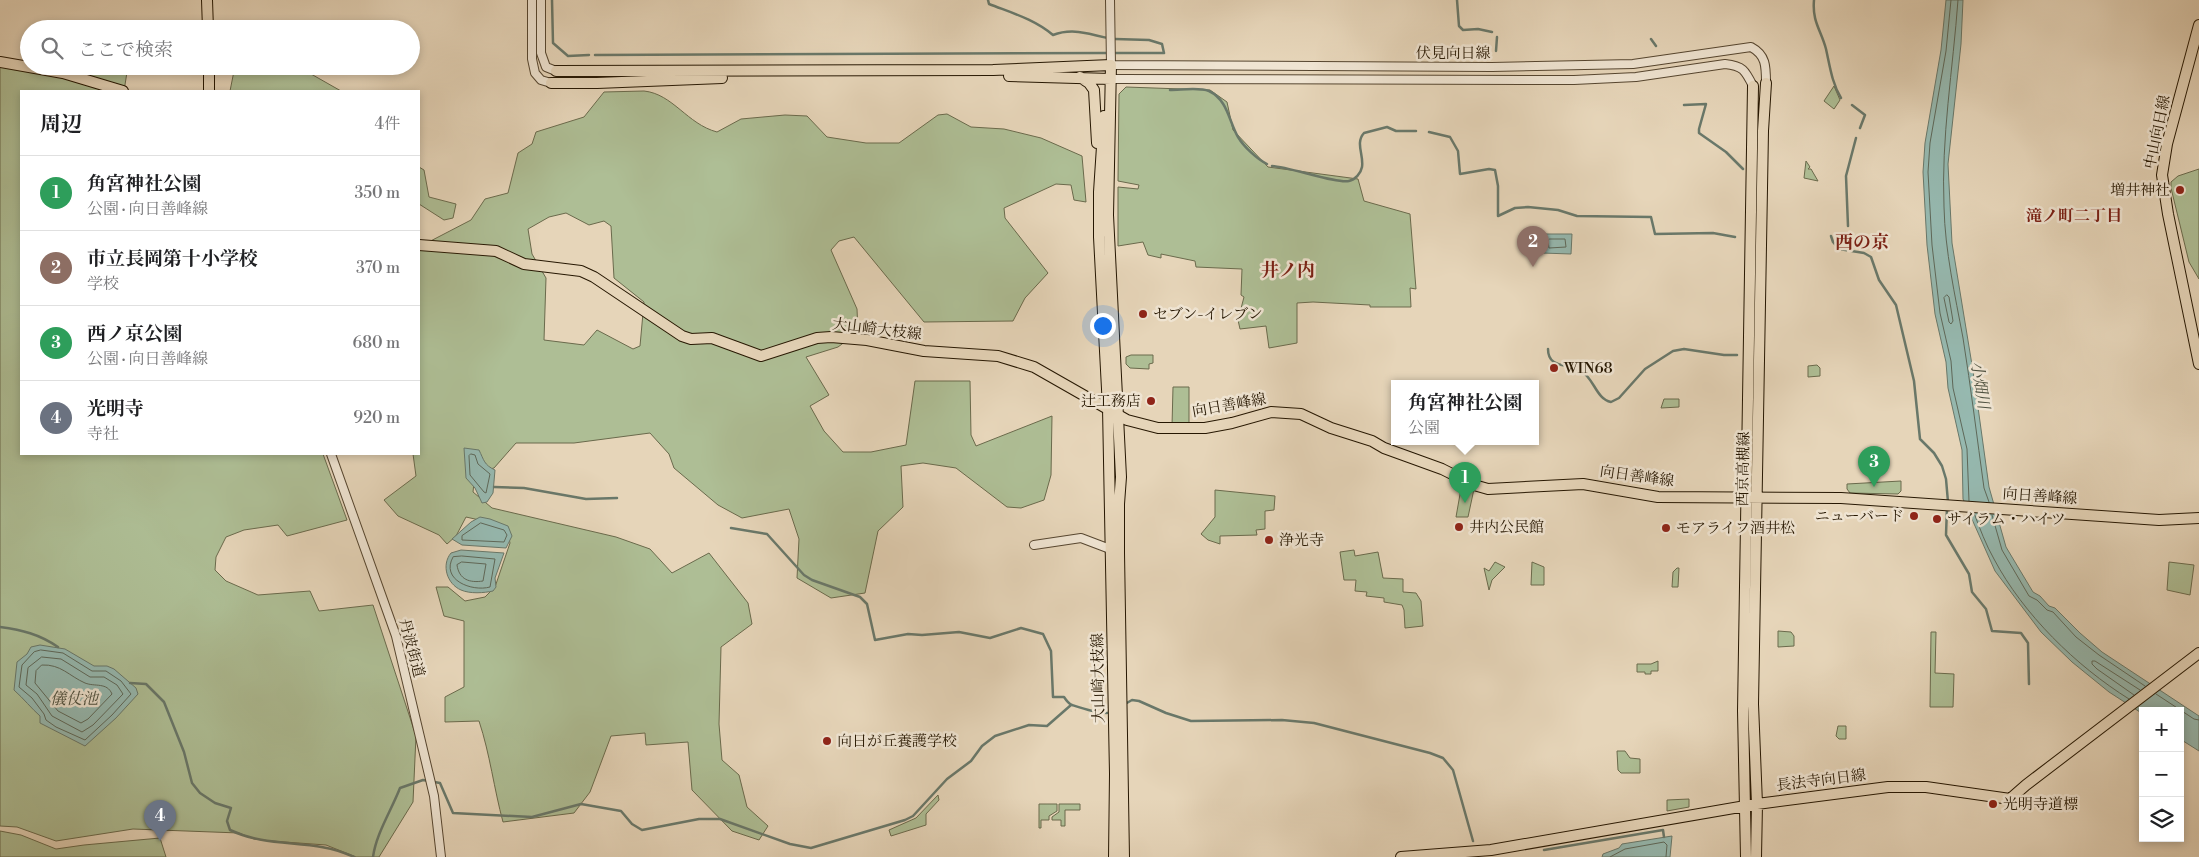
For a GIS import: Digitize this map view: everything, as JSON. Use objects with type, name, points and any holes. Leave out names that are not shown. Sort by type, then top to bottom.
[{"type":"main road","points":[[207,0],[208,20]]},
{"type":"main road","name":"中山向日線","points":[[2199,25],[2167,144],[2162,175],[2168,214],[2199,364]]},
{"type":"main road","points":[[0,62],[20,65]]},
{"type":"main road","points":[[556,71],[993,70],[1111,65]]},
{"type":"main road","name":"大山崎大枝線","points":[[1111,65],[1108,215],[1121,477],[1119,553],[1124,857]]},
{"type":"main road","points":[[72,75],[120,90]]},
{"type":"main road","points":[[209,75],[209,90]]},
{"type":"main road","points":[[551,83],[745,77],[1080,77],[1111,79]]},
{"type":"main road","points":[[1080,77],[1089,83],[1094,90],[1099,192]]},
{"type":"main road","name":"大山崎大枝線","points":[[1111,79],[1105,99],[1099,192],[1101,287],[1108,408],[1115,774],[1114,857]]},
{"type":"main road","name":"西京高槻線","points":[[1758,131],[1766,83]]},
{"type":"main road","name":"西京高槻線","points":[[1753,86],[1758,131],[1750,632],[1757,804],[1756,857]]},
{"type":"main road","name":"大山崎大枝線","points":[[420,245],[496,251],[524,264],[581,271],[594,277],[682,336],[692,339],[712,338],[761,356],[817,338],[831,337],[867,340],[924,350],[998,356],[1034,367],[1119,416]]},
{"type":"main road","name":"向日善峰線","points":[[1119,416],[1158,428],[1205,428],[1272,412],[1301,414],[1331,428],[1372,441],[1384,448],[1442,469],[1474,485],[1488,489],[1583,484],[1651,496],[1841,498],[1950,504],[2159,520],[2199,518]]},
{"type":"main road","name":"西京高槻線","points":[[1746,857],[1743,711],[1750,632]]},
{"type":"main road","name":"長法寺向日線","points":[[1401,857],[1492,850],[1757,804],[1904,786],[2010,799],[2026,784],[2199,653]]},
{"type":"street","points":[[532,0],[533,68],[537,78],[551,83]]},
{"type":"street","points":[[541,0],[541,53],[546,67],[556,71]]},
{"type":"street","points":[[1110,0],[1111,65]]},
{"type":"street","name":"伏見向日線","points":[[1111,65],[1492,67],[1633,64],[1750,47],[1759,51],[1766,62],[1766,83]]},
{"type":"street","name":"伏見向日線","points":[[1111,79],[1574,80],[1636,78],[1725,64],[1738,66],[1747,74],[1753,86]]},
{"type":"street","name":"丹波街道","points":[[331,455],[396,636],[434,796],[441,857]]},
{"type":"street","points":[[1034,545],[1081,538],[1110,549]]},
{"type":"green space","points":[[0,66],[20,67],[20,75],[127,75],[124,90],[20,90],[20,455],[323,455],[347,520],[287,536],[278,525],[244,530],[226,537],[216,557],[215,570],[226,581],[258,595],[310,591],[319,611],[373,605],[416,736],[413,802],[379,857],[356,857],[326,845],[254,839],[239,833],[133,829],[56,841],[17,827],[0,826]]},
{"type":"green space","points":[[233,75],[313,75],[339,90],[230,90]]},
{"type":"green space","points":[[1834,86],[1840,100],[1834,109],[1824,101]]},
{"type":"green space","points":[[1126,87],[1210,90],[1227,102],[1233,130],[1268,167],[1358,179],[1364,201],[1410,214],[1416,289],[1410,288],[1411,307],[1370,307],[1370,305],[1313,302],[1297,303],[1297,343],[1269,348],[1266,326],[1240,329],[1238,320],[1244,297],[1241,295],[1242,269],[1196,267],[1195,261],[1161,254],[1161,258],[1148,255],[1143,242],[1118,246],[1118,187],[1138,189],[1139,185],[1118,181],[1119,94]]},
{"type":"green space","points":[[644,91],[654,93],[672,103],[697,123],[717,132],[741,119],[785,115],[807,116],[827,137],[866,143],[899,143],[938,115],[947,114],[971,127],[1004,129],[1041,138],[1082,156],[1086,202],[1074,200],[1071,185],[1056,184],[1004,208],[1005,218],[1048,273],[1025,298],[1013,321],[924,322],[854,237],[839,241],[831,250],[857,309],[858,332],[838,347],[806,357],[829,395],[810,406],[824,431],[843,452],[871,452],[906,445],[915,381],[970,381],[971,435],[976,446],[1052,416],[1051,475],[1044,500],[1021,508],[1007,507],[956,468],[923,463],[901,466],[903,507],[878,531],[865,593],[831,598],[797,578],[799,539],[789,509],[742,518],[718,505],[674,468],[669,454],[650,433],[574,443],[516,443],[494,468],[475,473],[473,492],[492,508],[616,537],[650,549],[672,573],[709,553],[748,603],[752,624],[721,647],[719,724],[722,760],[739,775],[747,807],[768,826],[759,840],[732,831],[692,790],[688,742],[646,745],[645,733],[611,736],[590,792],[574,813],[503,822],[479,721],[445,722],[445,697],[464,687],[464,621],[444,616],[436,587],[448,587],[465,601],[485,597],[495,587],[510,543],[506,526],[466,517],[456,536],[447,544],[439,535],[398,516],[384,500],[416,476],[413,455],[420,455],[420,246],[471,220],[485,199],[508,193],[518,153],[532,144],[536,132],[584,117],[604,92]],"holes":[[[566,213],[589,225],[604,221],[611,226],[614,278],[644,302],[640,346],[633,349],[597,330],[584,345],[544,340],[546,278],[532,254],[528,229],[549,217]]]},
{"type":"green space","points":[[1806,161],[1810,167],[1808,169],[1811,169],[1818,181],[1804,178]]},
{"type":"green space","points":[[420,168],[424,170],[429,197],[456,204],[453,218],[444,220],[420,205]]},
{"type":"green space","points":[[2199,169],[2199,279],[2189,262],[2171,182],[2178,176]]},
{"type":"green space","points":[[1131,355],[1153,355],[1153,363],[1149,364],[1149,369],[1130,368],[1126,364],[1126,357]]},
{"type":"green space","points":[[1817,365],[1820,368],[1820,376],[1808,377],[1808,366]]},
{"type":"green space","points":[[1173,387],[1189,387],[1189,425],[1172,426]]},
{"type":"green space","points":[[1664,399],[1679,399],[1679,407],[1661,408]]},
{"type":"green space","points":[[1901,481],[1901,491],[1898,494],[1850,493],[1847,489],[1847,484]]},
{"type":"green space","points":[[1462,483],[1474,489],[1468,517],[1456,517]]},
{"type":"green space","points":[[1215,490],[1275,496],[1274,510],[1265,511],[1265,529],[1256,530],[1257,535],[1220,536],[1220,544],[1208,540],[1201,534],[1215,517]]},
{"type":"green space","points":[[1354,550],[1355,556],[1378,552],[1383,578],[1403,579],[1403,592],[1416,593],[1421,601],[1423,626],[1405,628],[1402,605],[1384,602],[1384,598],[1366,596],[1367,592],[1355,591],[1356,580],[1344,580],[1340,552]]},
{"type":"green space","points":[[1495,562],[1505,567],[1492,580],[1489,590],[1484,568],[1489,571]]},
{"type":"green space","points":[[1532,562],[1544,567],[1544,585],[1531,585]]},
{"type":"green space","points":[[2169,562],[2194,565],[2190,595],[2167,590]]},
{"type":"green space","points":[[1679,568],[1678,587],[1672,587],[1673,572]]},
{"type":"green space","points":[[1778,631],[1791,632],[1794,636],[1794,646],[1778,647]]},
{"type":"green space","points":[[1931,632],[1936,632],[1935,673],[1954,674],[1953,707],[1930,707]]},
{"type":"green space","points":[[1658,661],[1658,671],[1651,671],[1651,674],[1637,672],[1637,664],[1651,664]]},
{"type":"green space","points":[[1838,726],[1846,726],[1846,739],[1839,739],[1836,736]]},
{"type":"green space","points":[[1617,751],[1625,751],[1630,758],[1640,759],[1640,773],[1621,773],[1618,770]]},
{"type":"green space","points":[[938,795],[939,800],[926,814],[926,825],[891,836],[889,830],[916,818]]},
{"type":"green space","points":[[1689,799],[1689,807],[1667,811],[1667,800]]},
{"type":"green space","points":[[1039,804],[1057,804],[1057,811],[1049,816],[1049,820],[1041,820],[1041,828],[1039,828]]},
{"type":"green space","points":[[1059,804],[1080,804],[1080,810],[1065,810],[1065,826],[1061,826],[1061,820],[1052,820],[1052,817],[1059,812]]},
{"type":"green space","points":[[0,831],[21,835],[56,849],[160,838],[166,857],[0,857]]},
{"type":"water","points":[[1946,0],[1963,0],[1961,44],[1948,164],[1952,243],[1973,371],[1989,487],[2006,547],[2033,592],[2040,596],[2049,606],[2055,608],[2102,652],[2199,716],[2199,751],[2184,742],[2184,707],[2139,707],[2139,711],[2109,692],[2072,662],[2041,632],[1995,571],[1963,499],[1962,450],[1948,388],[1946,362],[1935,314],[1927,245],[1923,172],[1925,143],[1941,50]]},
{"type":"water","points":[[1543,234],[1572,234],[1571,254],[1542,253]]},
{"type":"water","points":[[464,448],[479,450],[486,464],[495,470],[493,493],[487,502],[482,503],[475,488],[466,478]]},
{"type":"water","points":[[480,517],[508,526],[512,536],[506,548],[462,545],[452,539],[471,522]]},
{"type":"water","points":[[461,550],[504,553],[495,578],[496,587],[493,591],[469,592],[461,590],[452,583],[447,574],[446,563],[451,553]]},
{"type":"water","name":"儀仗池","points":[[40,645],[65,649],[94,666],[107,666],[114,669],[136,688],[138,694],[116,718],[85,746],[40,723],[40,716],[14,690],[17,662],[27,654],[31,647]]},
{"type":"water","points":[[1672,836],[1670,857],[1602,857],[1603,854],[1619,848],[1622,844]]},
{"type":"waterway","points":[[552,0],[553,43],[568,56],[589,55]]},
{"type":"waterway","points":[[988,0],[989,4],[1030,21],[1053,35],[1073,32],[1107,38]]},
{"type":"waterway","points":[[1457,0],[1459,26],[1463,30],[1478,29],[1492,32]]},
{"type":"waterway","points":[[1814,0],[1814,14],[1826,49],[1833,81],[1841,98]]},
{"type":"waterway","points":[[1496,51],[1497,37]]},
{"type":"waterway","points":[[1115,39],[1149,40],[1162,44],[1164,53],[1116,53]]},
{"type":"waterway","points":[[1651,39],[1656,46]]},
{"type":"waterway","points":[[595,55],[1107,53]]},
{"type":"waterway","points":[[1170,90],[1200,89],[1215,95],[1224,106],[1235,131],[1247,149],[1267,164]]},
{"type":"waterway","points":[[1684,105],[1706,104],[1699,133],[1726,152],[1743,169]]},
{"type":"waterway","points":[[1852,105],[1865,115],[1860,128]]},
{"type":"waterway","points":[[1272,166],[1334,180],[1349,181],[1355,178],[1361,169],[1360,141],[1364,133],[1387,127],[1396,131],[1416,131]]},
{"type":"waterway","points":[[1429,132],[1450,137],[1458,151],[1460,174],[1489,169],[1495,170],[1498,186],[1498,216],[1515,208],[1528,207],[1558,210],[1577,216],[1651,217],[1655,234],[1713,233],[1735,237]]},
{"type":"waterway","points":[[1848,226],[1846,176],[1856,138]]},
{"type":"waterway","points":[[1831,236],[1839,249],[1864,253],[1871,257],[1879,280],[1896,305],[1914,381],[1920,439],[1934,453],[1942,466],[1946,479],[1948,502]]},
{"type":"waterway","points":[[1548,349],[1551,360],[1581,371],[1589,378],[1598,393],[1611,402],[1619,398],[1645,369],[1673,351],[1684,349],[1737,355]]},
{"type":"waterway","points":[[494,487],[524,488],[586,499],[617,498]]},
{"type":"waterway","points":[[1947,507],[1946,535],[1969,574],[1972,592],[1986,609],[1992,631],[2021,633],[2028,643],[2029,684]]},
{"type":"waterway","points":[[731,528],[767,534],[804,575],[812,580],[860,597],[867,604],[875,640],[908,634],[922,635],[959,632],[990,638],[1021,628],[1043,634],[1051,651],[1053,697],[1064,697],[1071,704],[1092,711],[1112,712]]},
{"type":"waterway","points":[[0,627],[30,633],[58,647]]},
{"type":"waterway","points":[[130,683],[146,684],[164,702],[184,752],[192,783],[200,793],[215,803],[231,808],[227,821],[230,830],[261,840],[323,847],[354,857]]},
{"type":"waterway","points":[[1125,704],[1132,700],[1139,701],[1166,713],[1191,721],[1282,720],[1314,723],[1443,758],[1453,770],[1473,841]]},
{"type":"waterway","points":[[373,857],[380,831],[400,788],[423,780],[440,783],[453,813],[532,817],[581,804],[621,811],[632,824],[642,830],[699,819],[720,819],[790,844],[811,848],[913,816],[947,779],[971,761],[982,746],[995,736],[1029,725],[1047,726],[1071,705]]},
{"type":"waterway","points":[[1544,850],[1663,830],[1664,837]]},
{"type":"place","name":"増井神社","points":[[2180,190]]},
{"type":"place","name":"市立長岡第十小学校","points":[[1533,267]]},
{"type":"place","name":"セブン-イレブン","points":[[1143,314]]},
{"type":"place","name":"WIN68","points":[[1554,368]]},
{"type":"place","name":"辻工務店","points":[[1151,401]]},
{"type":"place","name":"西ノ京公園","points":[[1874,487]]},
{"type":"place","name":"角宮神社公園","points":[[1465,503]]},
{"type":"place","name":"ニューバード","points":[[1914,516]]},
{"type":"place","name":"サイラム・ハイツ","points":[[1937,519]]},
{"type":"place","name":"井内公民館","points":[[1459,527]]},
{"type":"place","name":"モアライフ酒井松","points":[[1666,528]]},
{"type":"place","name":"浄光寺","points":[[1269,540]]},
{"type":"place","name":"向日が丘養護学校","points":[[827,741]]},
{"type":"place","name":"光明寺道標","points":[[1993,804]]},
{"type":"place","name":"光明寺","points":[[160,841]]},
{"type":"district","name":"滝ノ町二丁目","points":[[2074,215]]},
{"type":"district","name":"西の京","points":[[1862,242]]},
{"type":"district","name":"井ノ内","points":[[1288,270]]},
{"type":"water label","name":"小畑川","points":[[1981,385]]}]
